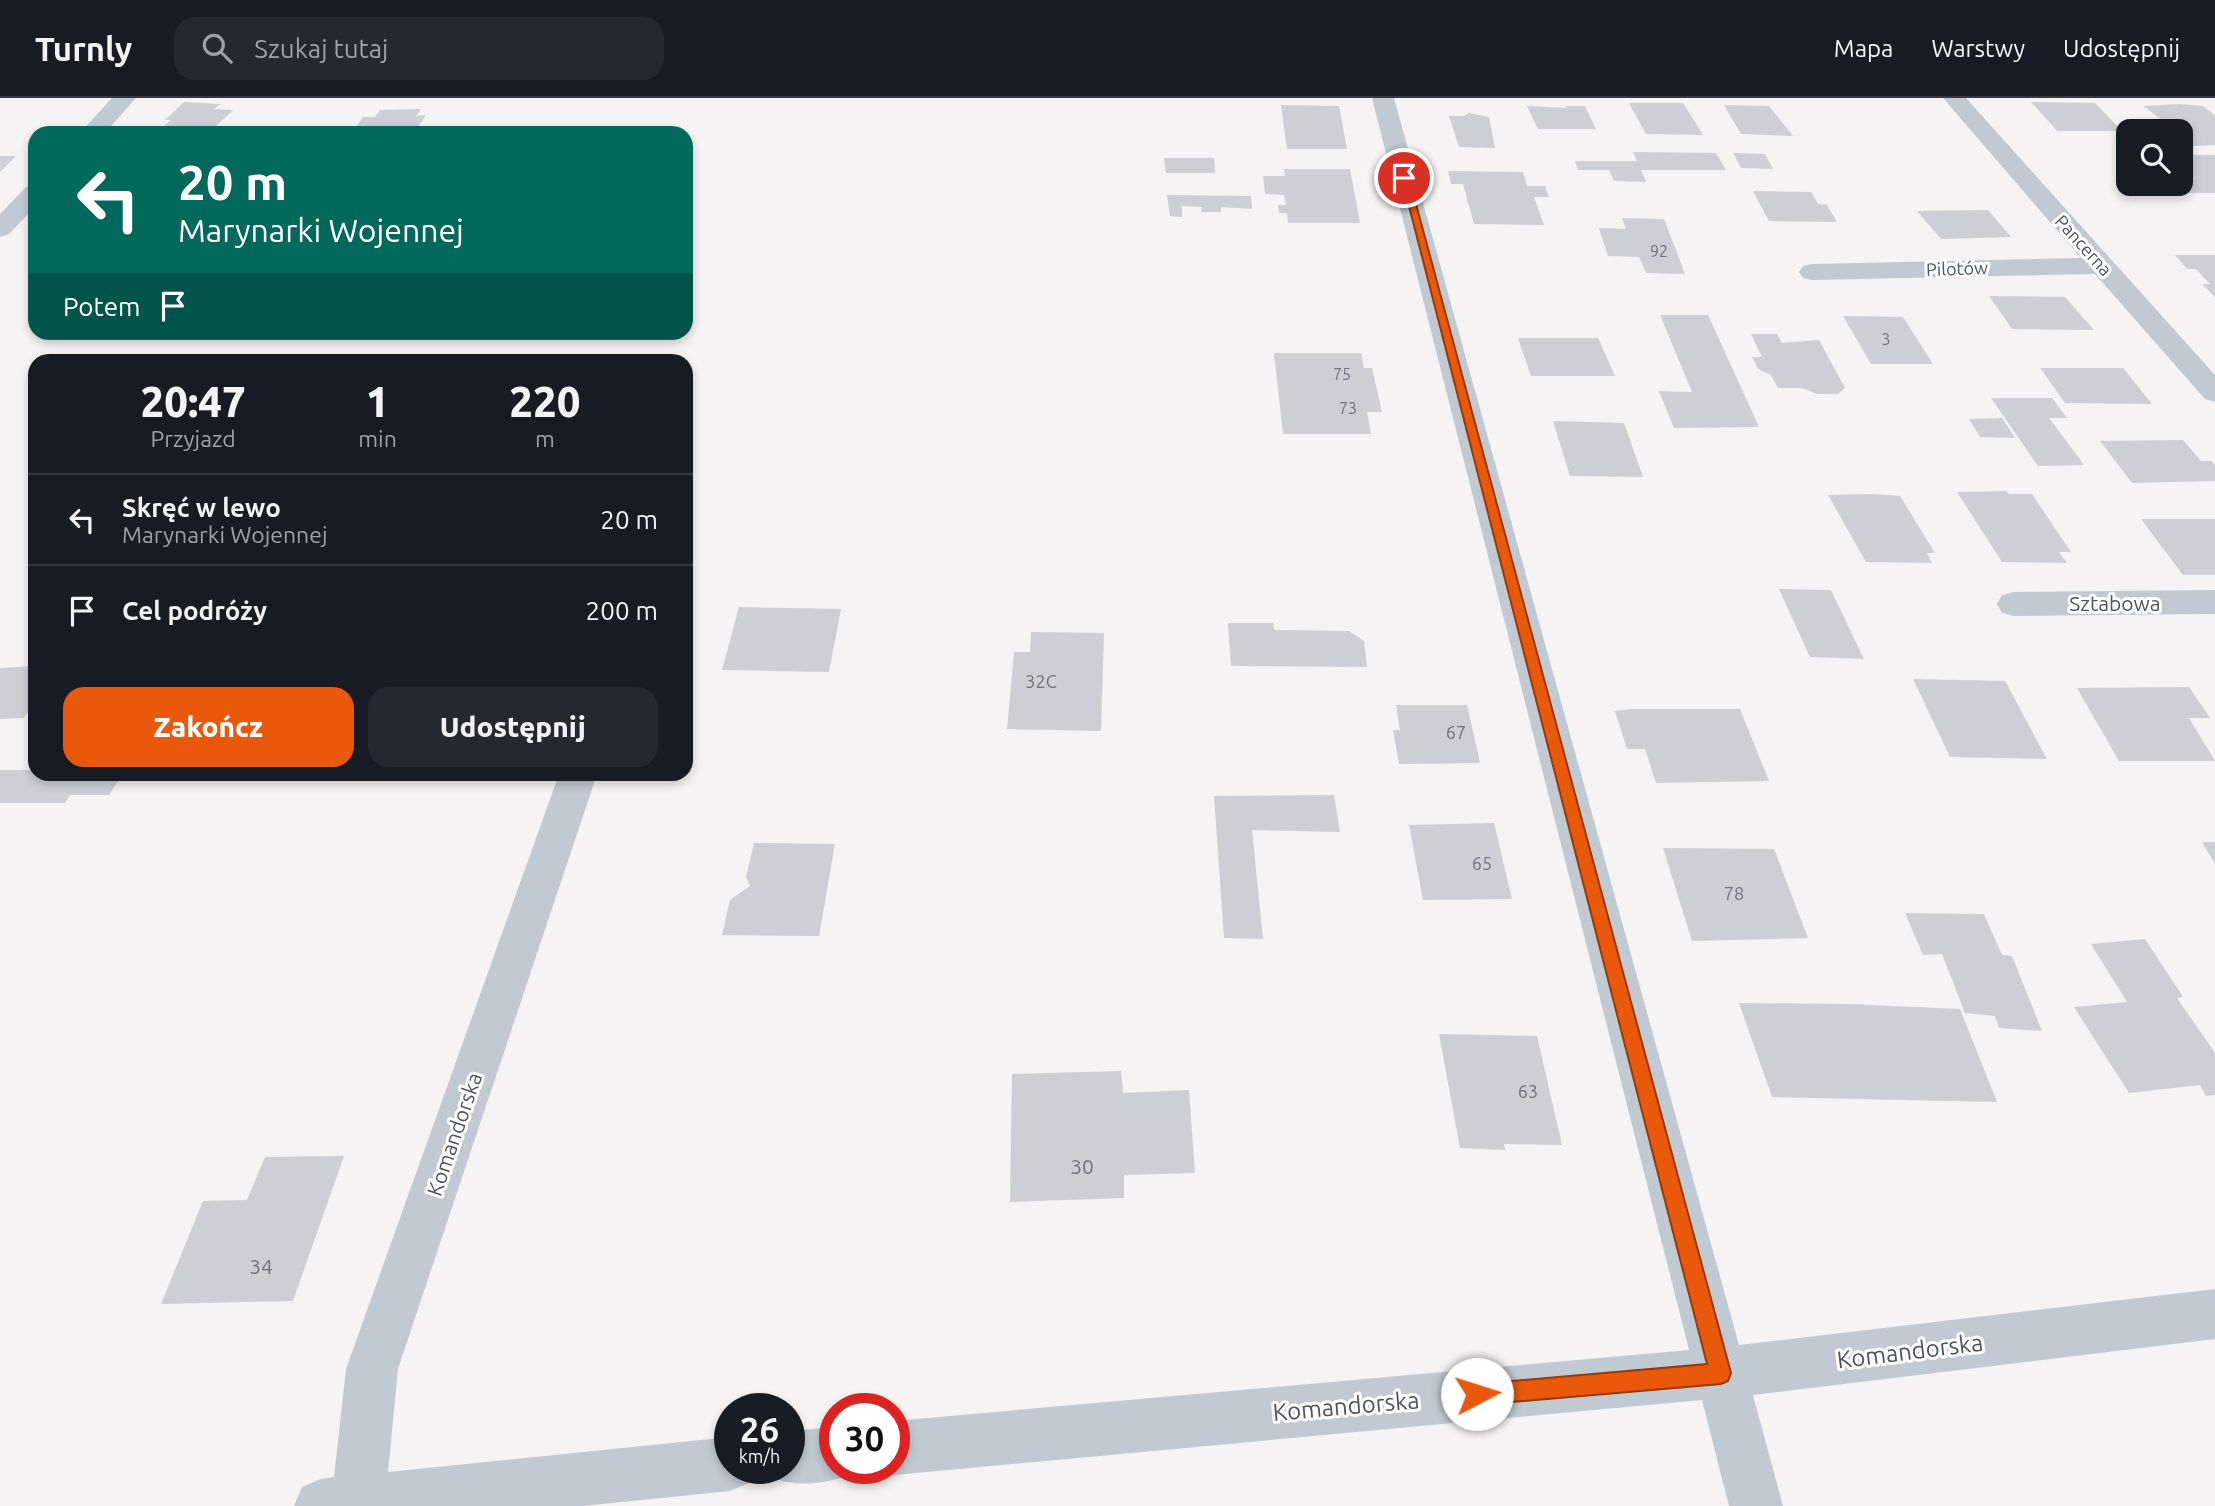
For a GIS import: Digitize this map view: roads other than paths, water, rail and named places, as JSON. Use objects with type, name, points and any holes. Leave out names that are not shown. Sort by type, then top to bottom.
[{"type":"street","points":[[99,126],[125,98]]},
{"type":"street","points":[[1383,98],[1756,1506]]},
{"type":"street","name":"Pancerna","points":[[1954,98],[2215,393]]},
{"type":"street","points":[[0,229],[28,199]]},
{"type":"street","name":"Pilotów","points":[[1812,272],[2103,266]]},
{"type":"street","name":"Sztabowa","points":[[2014,604],[2215,602]]},
{"type":"street","name":"Komandorska","points":[[576,781],[372,1370],[340,1504],[714,1466]]},
{"type":"street","name":"Komandorska","points":[[910,1447],[1721,1373],[2215,1314]]}]
